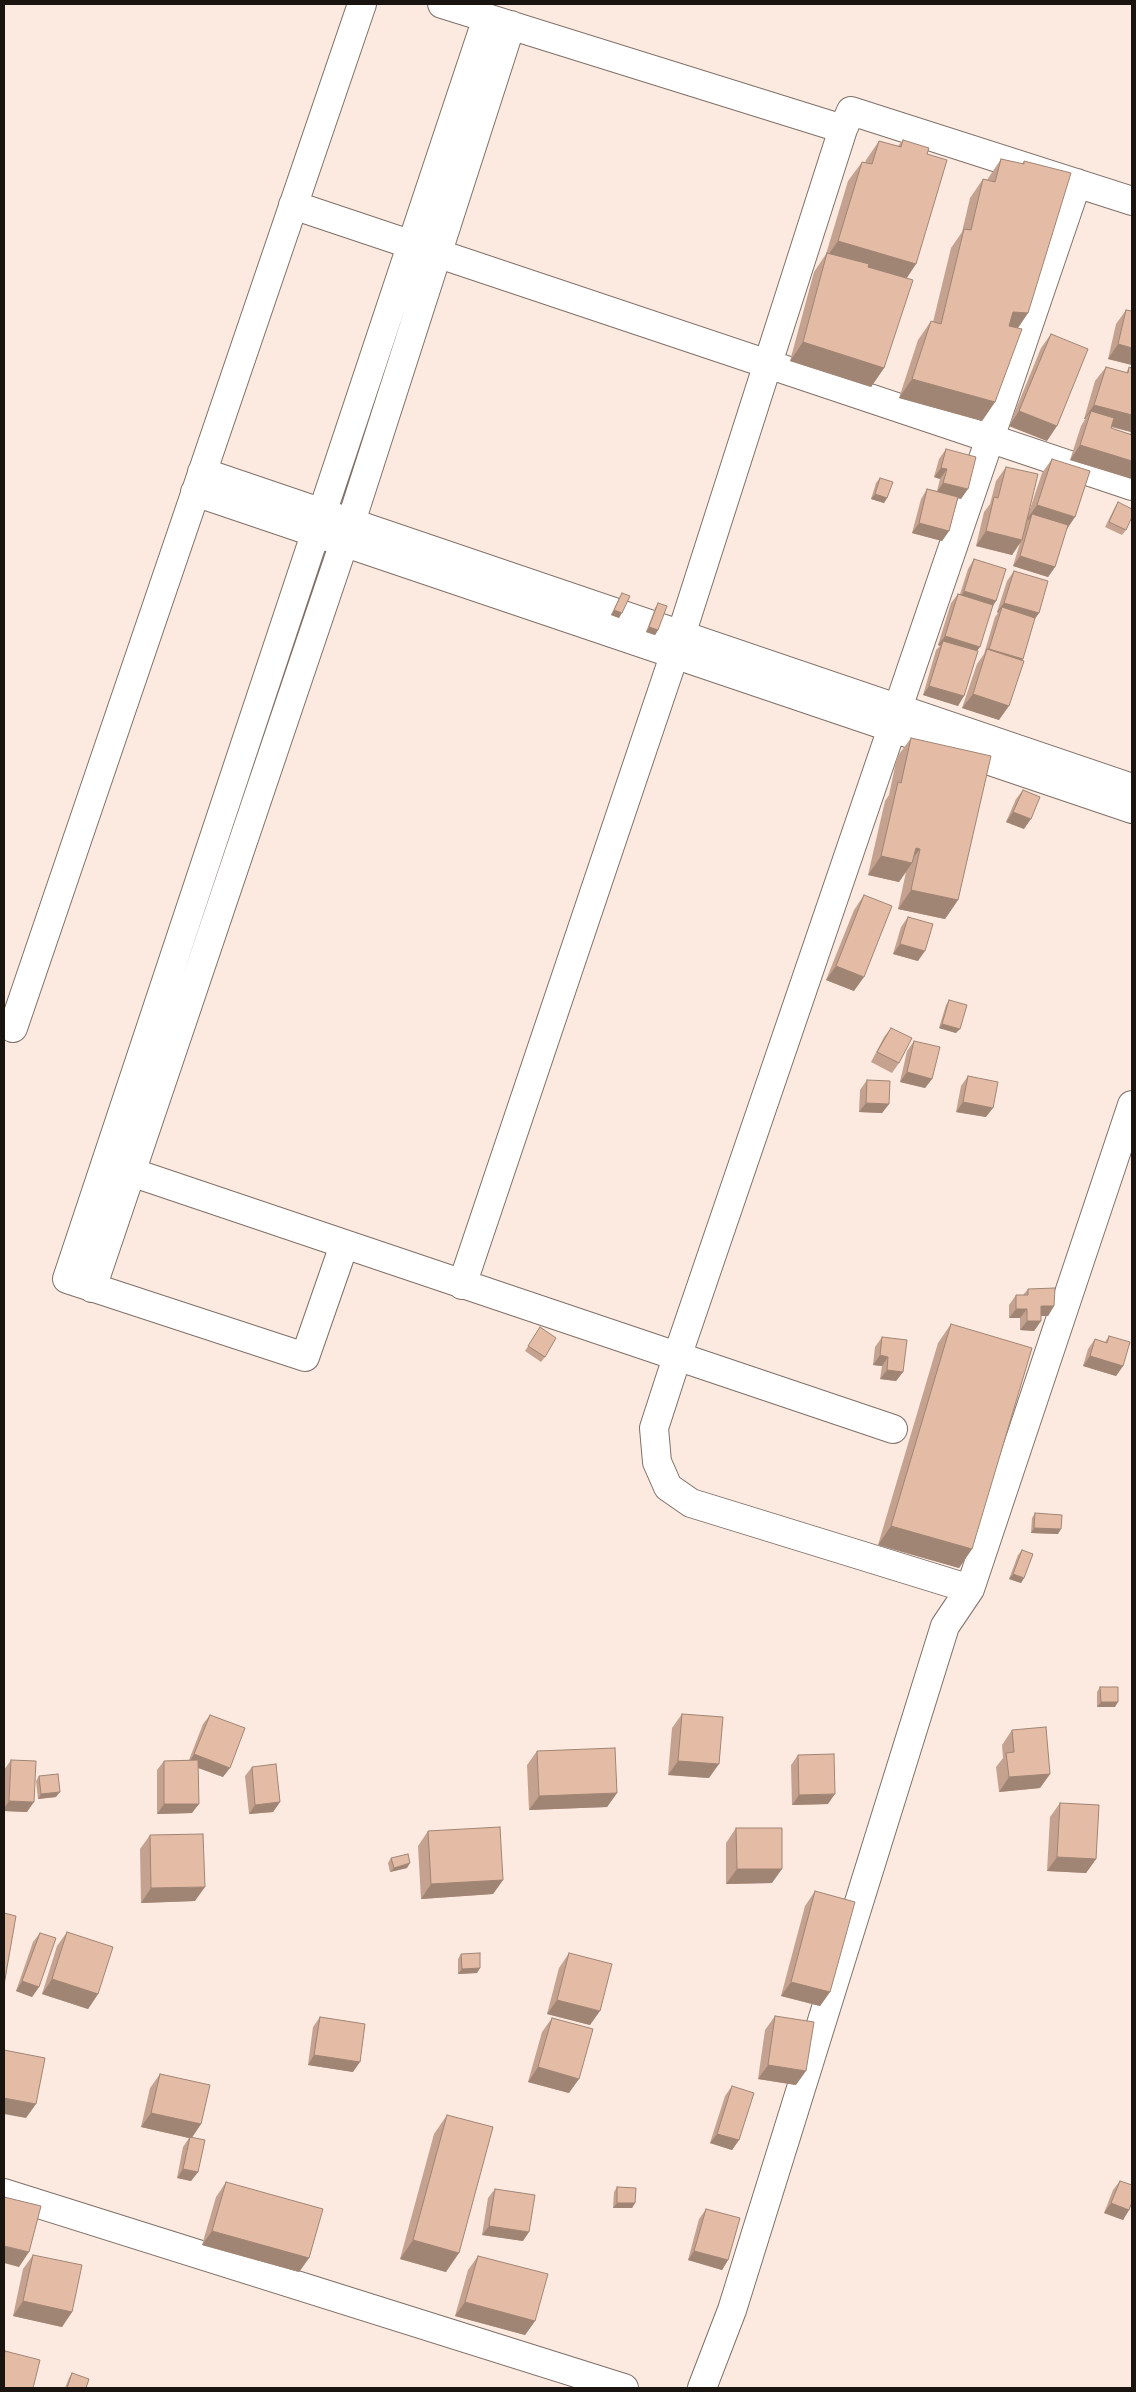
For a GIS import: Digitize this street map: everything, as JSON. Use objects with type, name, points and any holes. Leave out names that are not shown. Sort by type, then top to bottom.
[{"type":"street","points":[[13,1028],[362,4]]},
{"type":"street","points":[[442,4],[843,129]]},
{"type":"street","points":[[79,1283],[319,523],[412,244],[500,22]]},
{"type":"street","points":[[79,1283],[131,1172],[348,532],[438,253],[500,22]]},
{"type":"street","points":[[462,1285],[678,644],[843,129],[851,111],[1132,201]]},
{"type":"street","points":[[970,1589],[691,1503],[668,1487],[657,1462],[654,1428],[1077,183]]},
{"type":"street","points":[[293,205],[1132,486]]},
{"type":"street","points":[[199,482],[895,718],[1132,809]]},
{"type":"street","points":[[895,718],[1132,788]]},
{"type":"street","points":[[702,2388],[732,2310],[945,1626],[970,1589],[1132,1105]]},
{"type":"street","points":[[131,1172],[893,1429]]},
{"type":"street","points":[[79,1283],[305,1357],[344,1244]]},
{"type":"street","points":[[4,2193],[624,2388]]},
{"type":"building","points":[[903,140],[929,148],[927,154],[947,160],[916,264],[838,241],[862,162],[872,164],[879,141],[901,147]]},
{"type":"building","points":[[1001,159],[1024,164],[1024,161],[1071,173],[1028,313],[1013,312],[1009,326],[1022,329],[995,402],[912,379],[931,321],[941,324],[964,229],[971,230],[983,179],[995,182]]},
{"type":"building","points":[[827,253],[869,264],[868,267],[913,280],[884,368],[803,342]]},
{"type":"building","points":[[1126,310],[1132,311],[1132,348],[1118,344]]},
{"type":"building","points":[[1051,334],[1088,349],[1057,426],[1019,411]]},
{"type":"building","points":[[1106,367],[1128,373],[1129,367],[1132,368],[1132,415],[1094,405]]},
{"type":"building","points":[[1091,411],[1114,418],[1111,428],[1132,435],[1132,461],[1080,445]]},
{"type":"building","points":[[946,449],[976,457],[968,489],[943,483],[947,469],[941,468]]},
{"type":"building","points":[[1052,459],[1090,471],[1075,517],[1037,505]]},
{"type":"building","points":[[1006,467],[1038,474],[1022,540],[986,531],[994,497],[998,498]]},
{"type":"building","points":[[880,478],[893,482],[887,498],[875,494]]},
{"type":"building","points":[[927,489],[958,497],[949,531],[919,523]]},
{"type":"building","points":[[1118,502],[1132,509],[1132,517],[1126,530],[1109,522]]},
{"type":"building","points":[[1032,514],[1068,525],[1055,567],[1020,556]]},
{"type":"building","points":[[974,559],[1006,569],[996,601],[964,591]]},
{"type":"building","points":[[1014,571],[1048,581],[1039,613],[1004,603]]},
{"type":"building","points":[[622,593],[630,596],[622,613],[614,610]]},
{"type":"building","points":[[958,594],[993,605],[980,647],[945,636]]},
{"type":"building","points":[[658,603],[667,606],[658,630],[649,627]]},
{"type":"building","points":[[1002,607],[1035,618],[1023,659],[989,649]]},
{"type":"building","points":[[943,641],[978,651],[964,696],[929,686]]},
{"type":"building","points":[[987,649],[1024,661],[1009,706],[973,694]]},
{"type":"building","points":[[911,738],[991,756],[958,900],[911,890],[920,849],[916,848],[912,863],[881,856],[898,782],[901,783]]},
{"type":"building","points":[[1023,790],[1040,797],[1031,819],[1013,812]]},
{"type":"building","points":[[864,895],[892,906],[864,977],[836,966]]},
{"type":"building","points":[[908,917],[933,924],[925,951],[900,944]]},
{"type":"building","points":[[949,1000],[967,1005],[960,1029],[942,1024]]},
{"type":"building","points":[[891,1028],[912,1038],[899,1063],[877,1052]]},
{"type":"building","points":[[914,1041],[940,1047],[932,1079],[907,1072]]},
{"type":"building","points":[[968,1076],[998,1082],[993,1108],[963,1102]]},
{"type":"building","points":[[867,1080],[890,1081],[889,1104],[866,1103]]},
{"type":"building","points":[[1055,1288],[1054,1306],[1041,1306],[1041,1321],[1027,1321],[1027,1309],[1016,1309],[1016,1295],[1028,1295],[1028,1289]]},
{"type":"building","points":[[951,1324],[1032,1348],[972,1549],[891,1526]]},
{"type":"building","points":[[540,1327],[556,1338],[545,1357],[528,1346]]},
{"type":"building","points":[[1109,1336],[1130,1342],[1123,1366],[1090,1356],[1095,1339],[1107,1343]]},
{"type":"building","points":[[882,1337],[907,1340],[903,1372],[887,1370],[888,1357],[880,1355]]},
{"type":"building","points":[[1035,1513],[1062,1515],[1061,1529],[1034,1528]]},
{"type":"building","points":[[1022,1550],[1033,1554],[1024,1578],[1013,1574]]},
{"type":"building","points":[[1100,1687],[1118,1687],[1118,1702],[1101,1702]]},
{"type":"building","points":[[682,1714],[723,1717],[719,1764],[678,1761]]},
{"type":"building","points":[[210,1715],[245,1728],[230,1768],[194,1754]]},
{"type":"building","points":[[1046,1727],[1050,1774],[1009,1777],[1006,1753],[1014,1752],[1012,1730]]},
{"type":"building","points":[[615,1748],[617,1793],[539,1796],[537,1751]]},
{"type":"building","points":[[834,1754],[835,1794],[799,1795],[798,1755]]},
{"type":"building","points":[[11,1760],[36,1761],[34,1802],[9,1801]]},
{"type":"building","points":[[198,1760],[199,1804],[164,1804],[164,1761]]},
{"type":"building","points":[[276,1764],[280,1802],[255,1805],[252,1767]]},
{"type":"building","points":[[58,1774],[60,1792],[41,1794],[39,1776]]},
{"type":"building","points":[[1060,1803],[1099,1805],[1096,1859],[1057,1857]]},
{"type":"building","points":[[500,1827],[503,1880],[431,1884],[428,1831]]},
{"type":"building","points":[[736,1828],[782,1828],[782,1869],[737,1869]]},
{"type":"building","points":[[203,1834],[205,1887],[151,1888],[150,1835]]},
{"type":"building","points":[[408,1854],[410,1863],[394,1868],[391,1858]]},
{"type":"building","points":[[815,1891],[855,1902],[830,1992],[791,1982]]},
{"type":"building","points":[[4,1913],[16,1916],[4,1985]]},
{"type":"building","points":[[67,1932],[113,1947],[98,1994],[52,1979]]},
{"type":"building","points":[[40,1933],[56,1938],[39,1987],[22,1981]]},
{"type":"building","points":[[480,1953],[480,1968],[462,1969],[461,1954]]},
{"type":"building","points":[[569,1953],[612,1964],[600,2011],[557,2000]]},
{"type":"building","points":[[775,2016],[814,2022],[806,2071],[768,2065]]},
{"type":"building","points":[[320,2017],[365,2024],[360,2062],[314,2055]]},
{"type":"building","points":[[552,2018],[593,2029],[579,2079],[538,2067]]},
{"type":"building","points":[[4,2050],[45,2058],[36,2104],[4,2098]]},
{"type":"building","points":[[160,2074],[210,2085],[201,2124],[151,2113]]},
{"type":"building","points":[[732,2086],[754,2093],[739,2140],[717,2134]]},
{"type":"building","points":[[447,2115],[493,2127],[459,2253],[413,2240]]},
{"type":"building","points":[[190,2137],[205,2140],[198,2172],[183,2169]]},
{"type":"building","points":[[1120,2181],[1132,2185],[1132,2202],[1129,2210],[1111,2203]]},
{"type":"building","points":[[226,2182],[323,2209],[309,2258],[212,2231]]},
{"type":"building","points":[[617,2187],[636,2188],[635,2203],[617,2203]]},
{"type":"building","points":[[495,2189],[535,2195],[529,2232],[489,2226]]},
{"type":"building","points":[[4,2197],[41,2206],[29,2252],[4,2246]]},
{"type":"building","points":[[706,2209],[740,2218],[728,2260],[694,2251]]},
{"type":"building","points":[[33,2255],[82,2265],[72,2312],[23,2301]]},
{"type":"building","points":[[478,2256],[548,2274],[535,2321],[465,2302]]},
{"type":"building","points":[[5,2351],[40,2360],[33,2388],[4,2388]]},
{"type":"building","points":[[72,2373],[89,2379],[86,2388],[67,2388]]}]
